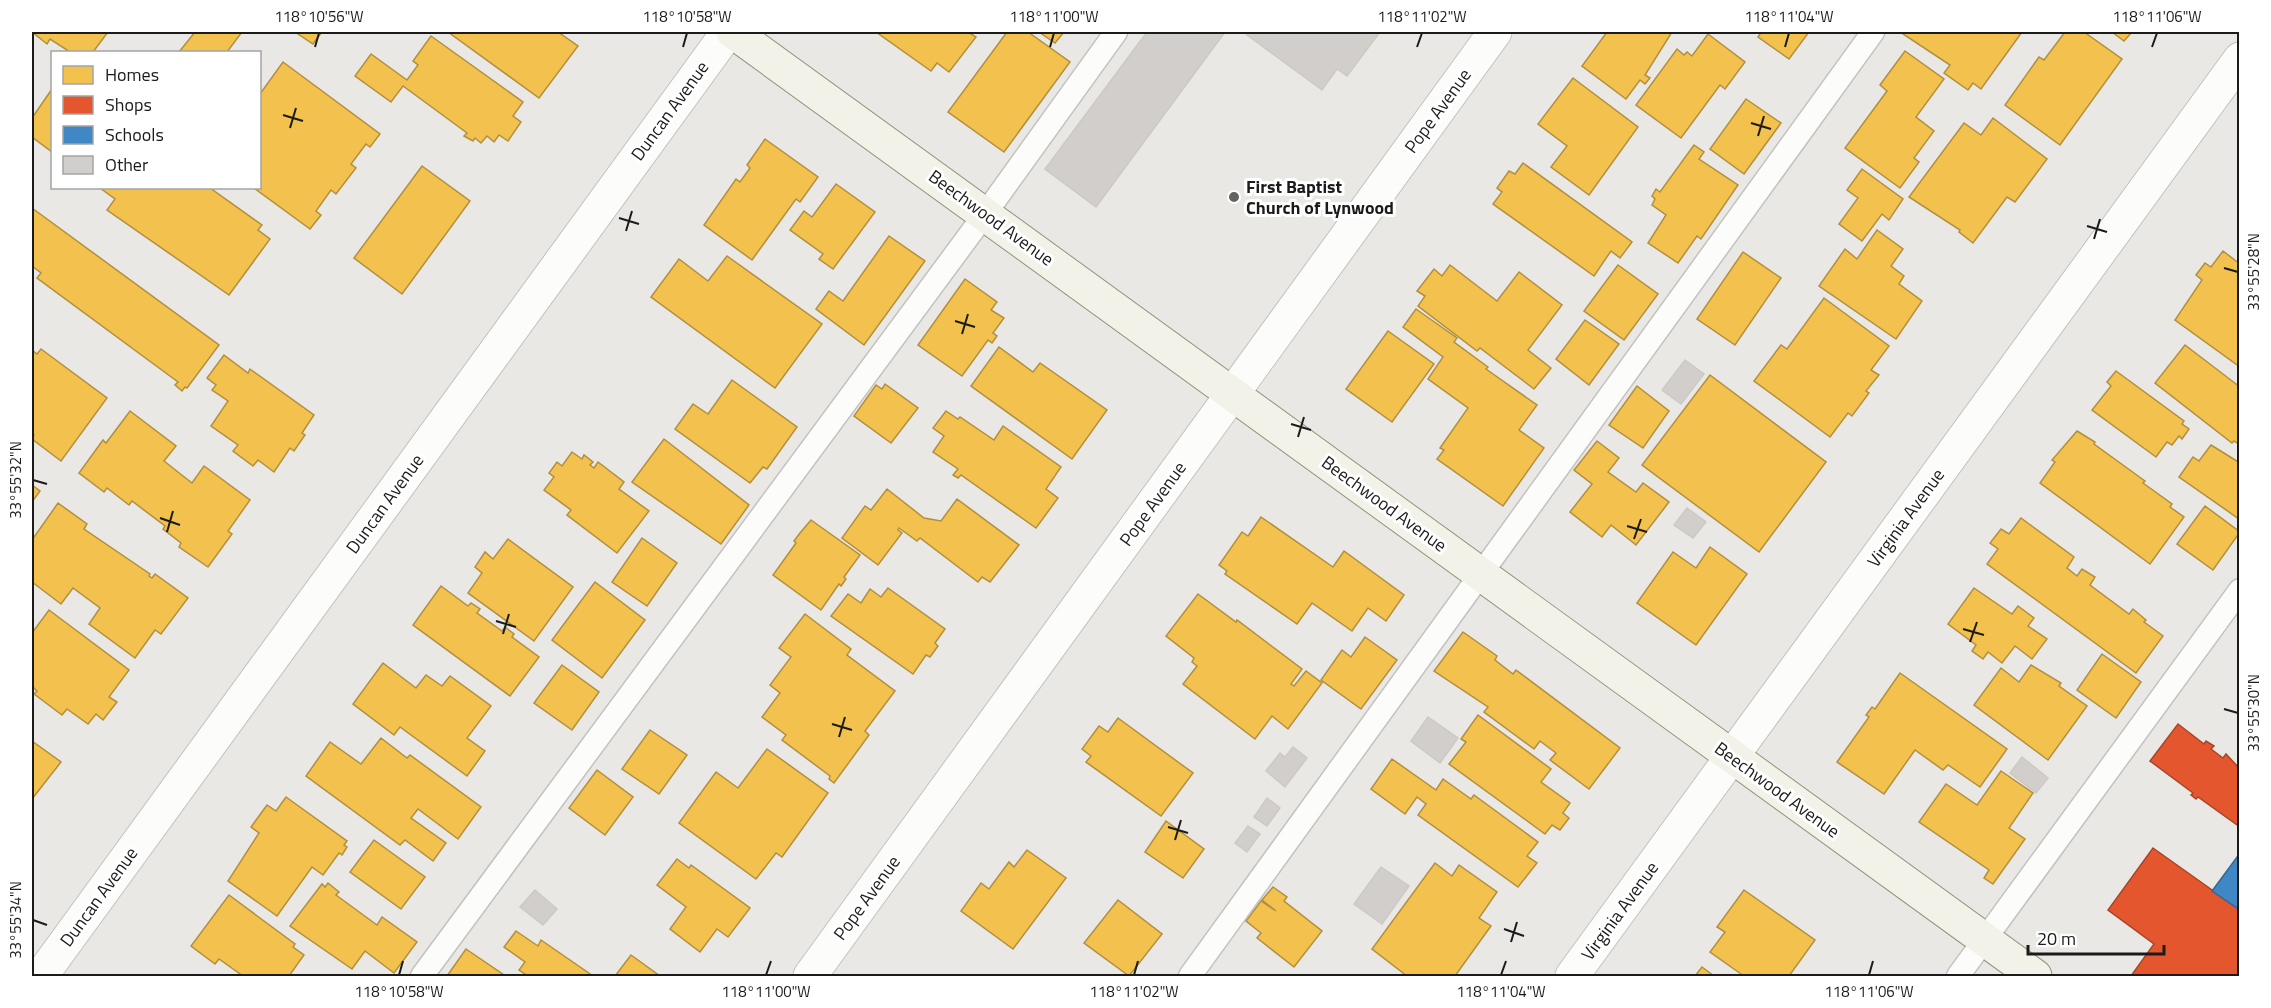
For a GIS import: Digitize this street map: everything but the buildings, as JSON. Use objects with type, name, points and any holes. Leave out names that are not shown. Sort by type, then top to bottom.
[{"type":"street","name":"Duncan Avenue","points":[[41,976],[728,32]]},
{"type":"street","name":"Beechwood Avenue","points":[[734,32],[2035,976]]},
{"type":"street","name":"Pope Avenue","points":[[810,976],[1495,32]]},
{"type":"street","name":"Virginia Avenue","points":[[1572,976],[2240,59]]},
{"type":"lane","points":[[422,976],[985,214],[1116,32]]},
{"type":"lane","points":[[1190,976],[1873,32]]},
{"type":"lane","points":[[1958,976],[2240,590]]},
{"type":"place","name":"First Baptist Church of Lynwood","points":[[1234,197]]}]
